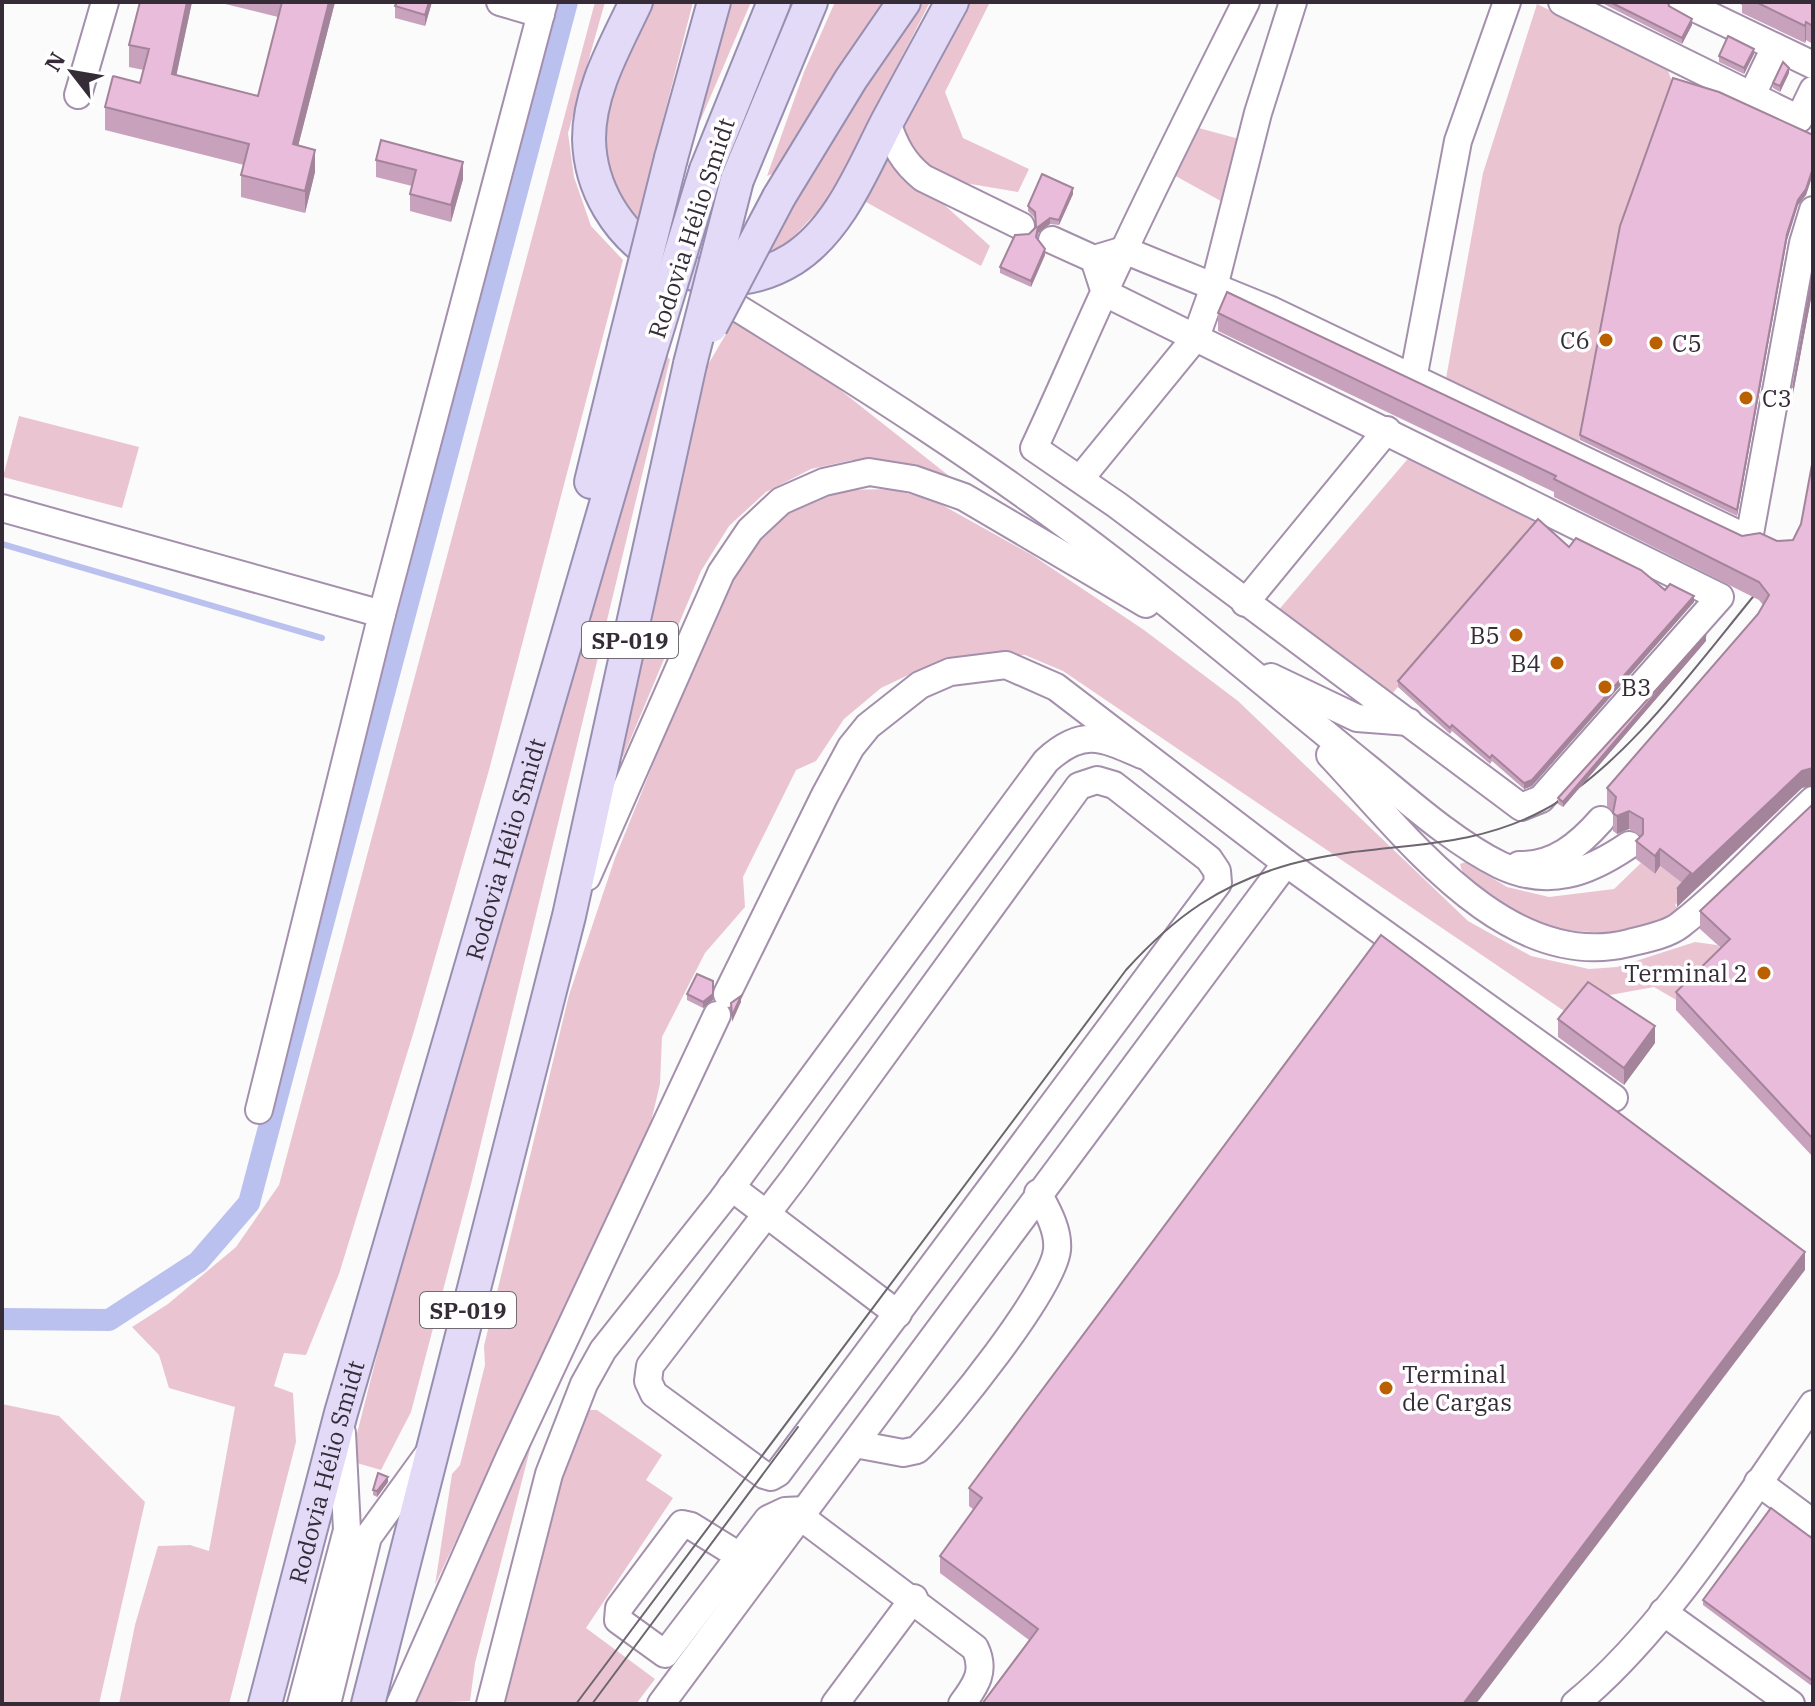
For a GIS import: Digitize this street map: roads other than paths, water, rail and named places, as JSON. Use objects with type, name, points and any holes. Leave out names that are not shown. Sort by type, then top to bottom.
[{"type":"main road","points":[[636,2],[592,103],[591,164],[611,216],[632,240],[680,272],[727,277],[761,273],[792,259],[817,239],[839,211],[952,2]]},
{"type":"main road","points":[[637,349],[671,158],[714,2]]},
{"type":"main road","name":"Rodovia Hélio Smidt","points":[[265,1704],[341,1413],[543,721],[637,349],[774,2]]},
{"type":"main road","name":"Rodovia Hélio Smidt","points":[[368,1704],[569,916],[690,364],[737,180],[811,2]]},
{"type":"main road","points":[[690,364],[779,197],[851,79],[904,2]]},
{"type":"street","points":[[78,95],[105,2]]},
{"type":"street","points":[[259,1110],[382,614],[542,8],[500,2]]},
{"type":"street","points":[[592,103],[623,2]]},
{"type":"street","points":[[1094,259],[1105,293],[1720,597],[1541,799],[1521,807],[1034,448],[1105,293],[1124,250],[1246,2]]},
{"type":"street","points":[[1080,479],[1196,337],[1214,287],[1258,113],[1293,2]]},
{"type":"street","points":[[1413,379],[1458,141],[1507,2]]},
{"type":"street","points":[[1562,2],[1799,119],[1813,90]]},
{"type":"street","points":[[1690,6],[1813,65]]},
{"type":"street","points":[[1752,95],[1775,47]]},
{"type":"street","points":[[887,122],[902,158],[916,173],[1021,226]]},
{"type":"street","points":[[1052,240],[1094,259],[1124,250],[1271,310],[1749,539],[1803,243],[1813,210]]},
{"type":"street","points":[[680,272],[795,343],[1020,494],[1128,572],[1427,816],[1499,865],[1540,878],[1561,877],[1593,867],[1629,845]]},
{"type":"street","points":[[1245,603],[1387,430]]},
{"type":"street","points":[[569,916],[721,573],[750,530],[781,501],[824,482],[869,472],[913,479],[964,497],[1227,654],[1357,718],[1409,722]]},
{"type":"street","points":[[2,508],[382,614]]},
{"type":"street","points":[[400,1704],[509,1458],[722,1004],[825,795],[851,747],[868,726],[920,685],[950,672],[1006,665],[1056,687],[1286,863],[1614,1098]]},
{"type":"street","points":[[1257,678],[1406,835],[1461,888],[1492,914],[1515,927],[1563,943],[1615,947],[1678,926],[1813,800]]},
{"type":"street","points":[[1056,687],[1066,726],[1066,743]]},
{"type":"street","points":[[490,1704],[549,1474],[584,1384],[603,1350],[726,1194],[1046,761],[1066,743],[1098,738],[1142,755]]},
{"type":"street","points":[[1097,780],[1114,785],[1209,859],[1217,871],[1218,883],[893,1319],[778,1473],[771,1477],[654,1394],[648,1381],[650,1366],[762,1220],[1079,786],[1097,780]]},
{"type":"street","points":[[1499,865],[1546,863],[1577,844],[1601,820]]},
{"type":"street","points":[[661,1704],[1286,863]]},
{"type":"street","points":[[855,1444],[903,1453],[917,1450],[1038,1297],[1058,1249],[1056,1232],[1038,1193]]},
{"type":"street","points":[[726,1194],[893,1319]]},
{"type":"street","points":[[1575,1704],[1607,1678],[1663,1612],[1813,1404]]},
{"type":"street","points":[[301,1704],[347,1530],[341,1413]]},
{"type":"street","points":[[327,1704],[368,1537],[433,1447]]},
{"type":"street","points":[[1758,1482],[1813,1523]]},
{"type":"street","points":[[738,1555],[691,1526],[682,1524],[617,1613],[620,1624],[660,1654],[667,1653],[738,1555],[776,1514],[804,1513],[963,1636],[980,1658],[978,1681],[962,1704]]},
{"type":"street","points":[[835,1704],[914,1598]]},
{"type":"street","points":[[1663,1612],[1791,1704]]},
{"type":"street","points":[[672,1646],[689,1667]]},
{"type":"waterway","points":[[2,1319],[109,1320],[198,1262],[249,1203],[567,2]]},
{"type":"waterway","points":[[2,544],[322,638]]},
{"type":"tram line","points":[[576,1704],[1126,970],[1162,933],[1200,904],[1266,872],[1323,857],[1450,841],[1513,824],[1544,810],[1575,790],[1636,736],[1767,580]]},
{"type":"tram line","points":[[592,1704],[798,1427]]},
{"type":"place","name":"C6","points":[[1606,340]]},
{"type":"place","name":"C5","points":[[1656,343]]},
{"type":"place","name":"C3","points":[[1746,398]]},
{"type":"place","name":"B5","points":[[1516,635]]},
{"type":"place","name":"B4","points":[[1557,663]]},
{"type":"place","name":"B3","points":[[1605,687]]},
{"type":"place","name":"Terminal 2","points":[[1764,973]]},
{"type":"place","name":"Terminal de Cargas","points":[[1386,1388]]}]
